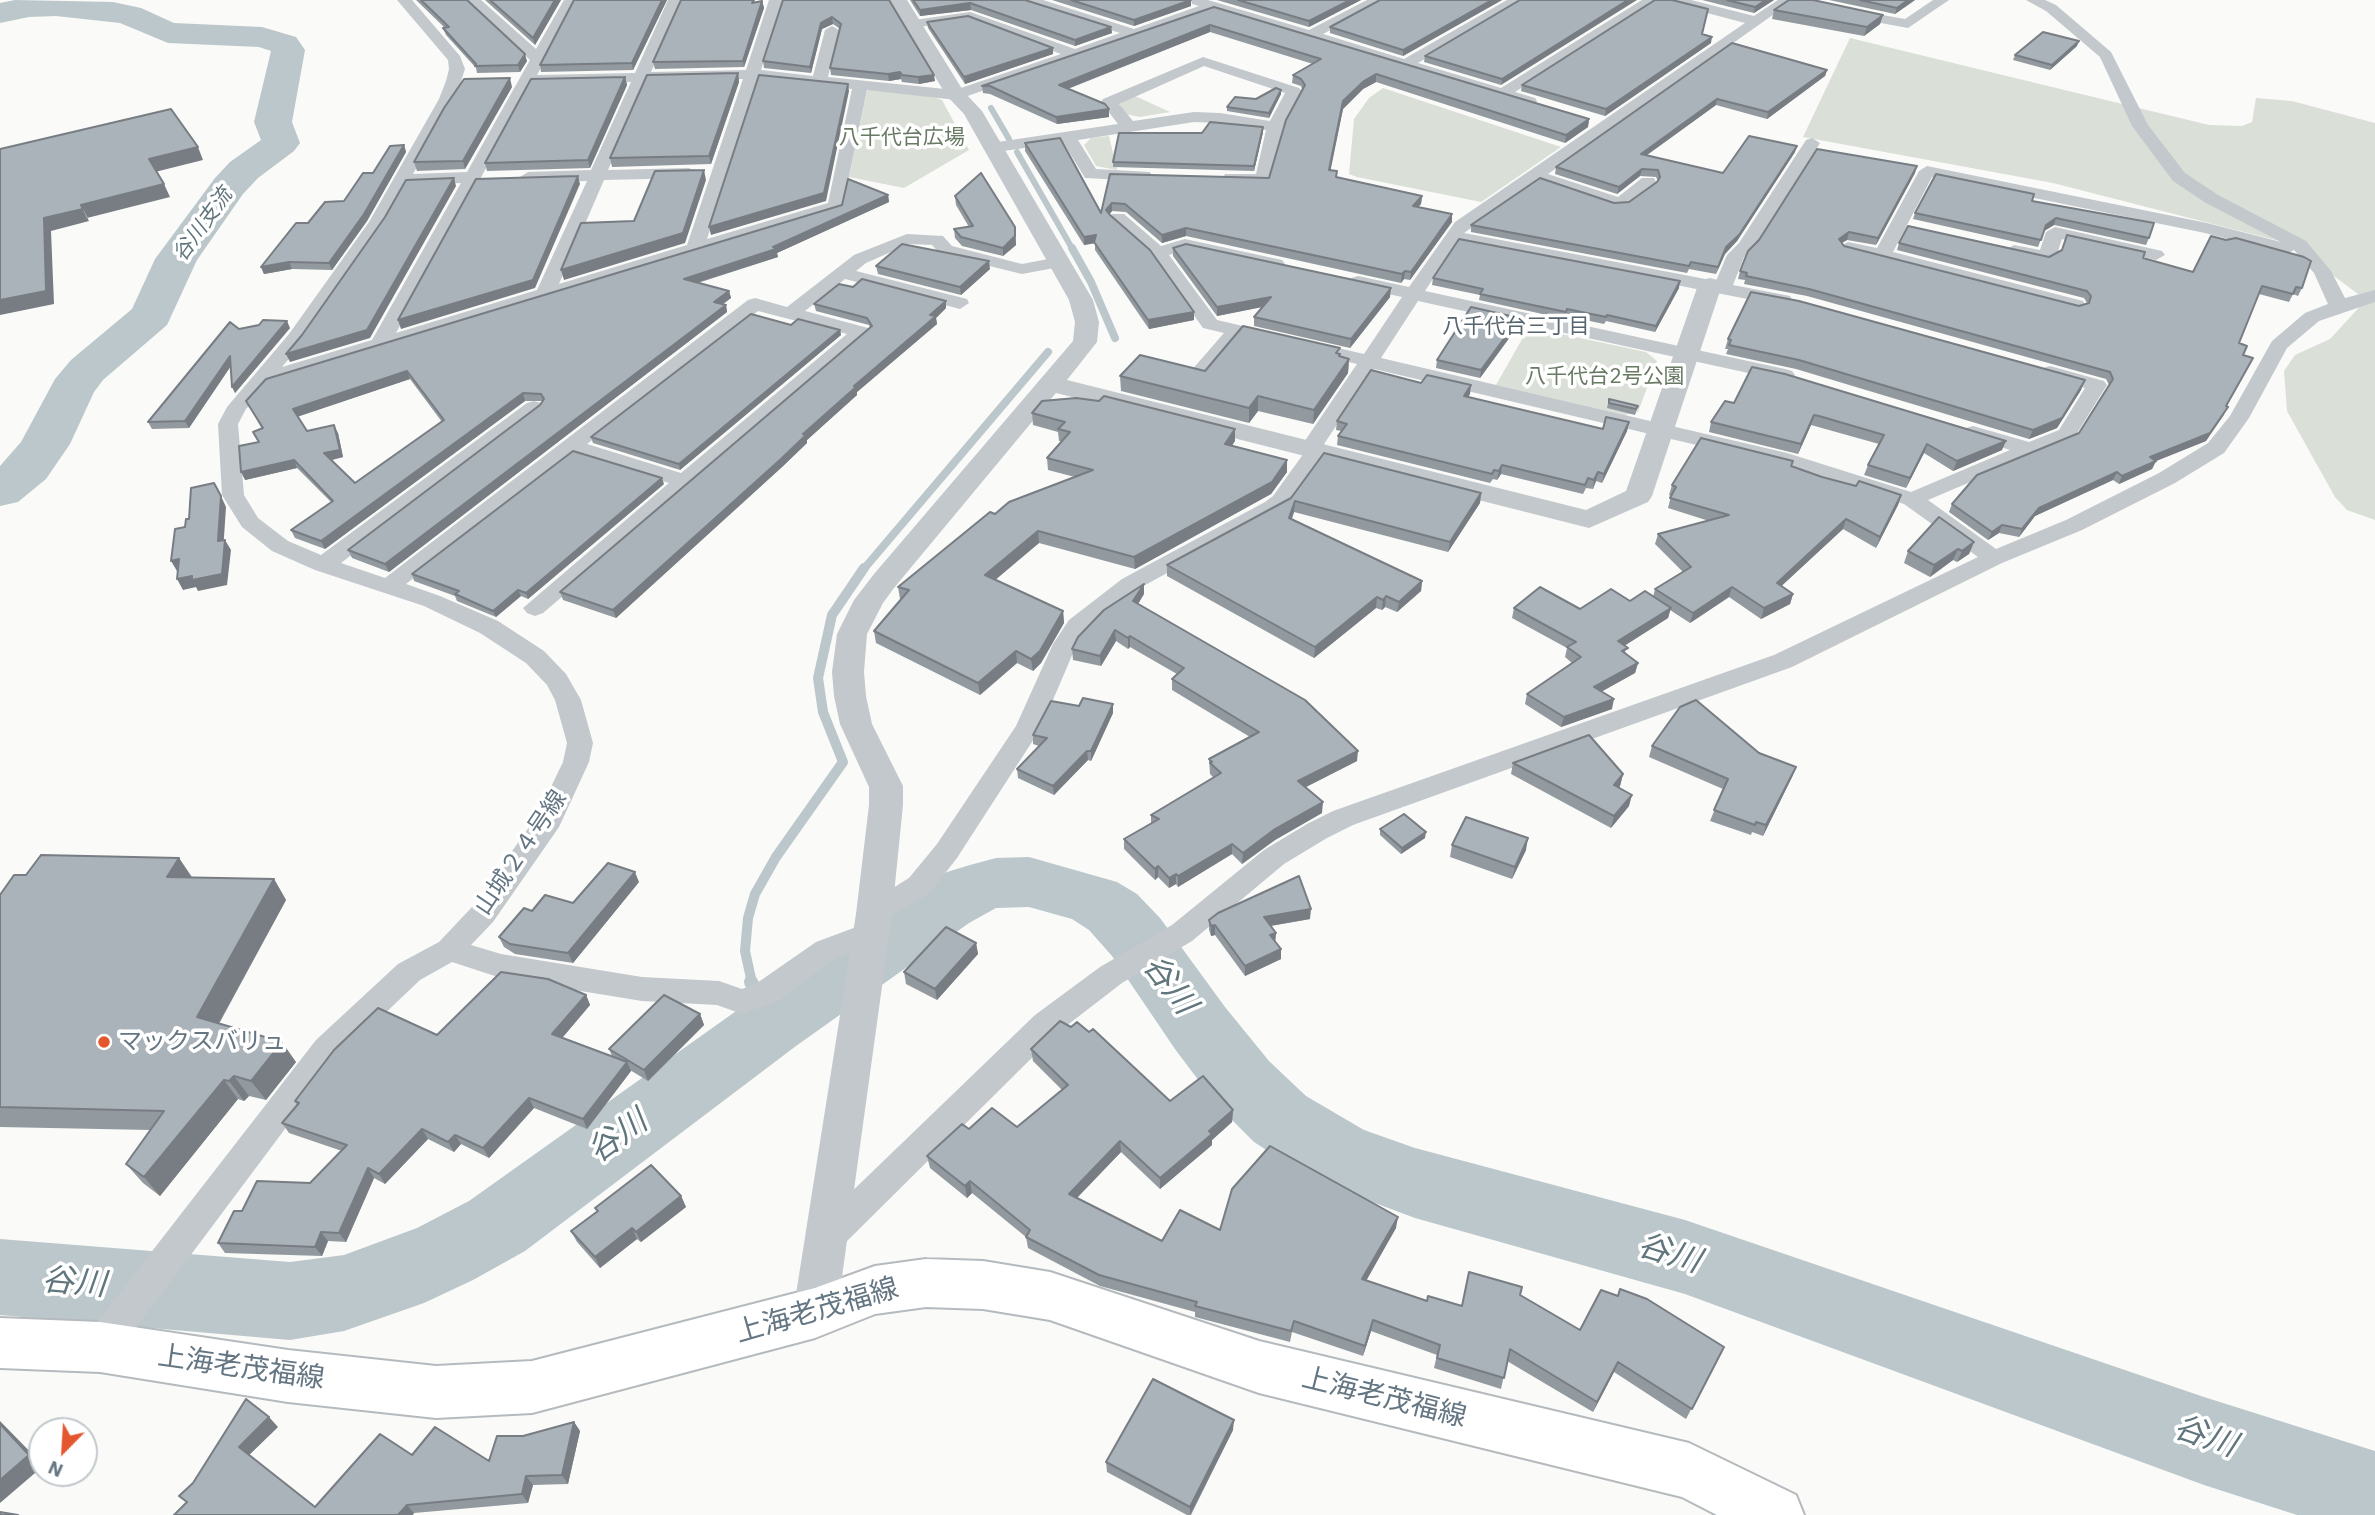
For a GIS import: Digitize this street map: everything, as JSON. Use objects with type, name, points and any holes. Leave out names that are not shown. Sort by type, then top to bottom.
[{"type":"main road","name":"上海老茂福線","points":[[0,1343],[111,1332],[288,1376],[436,1392],[532,1387],[815,1313],[875,1290],[926,1283],[983,1285],[1050,1296],[1259,1367],[1689,1471],[1776,1515]]},
{"type":"street","name":"山城２４号線","points":[[111,1332],[327,1049],[409,972],[449,950],[483,914],[549,820],[576,762],[580,743],[568,701],[556,680],[535,657],[489,628],[432,601],[303,558],[263,534],[250,522],[233,495],[228,424],[237,407],[296,338],[377,223],[447,99],[460,81],[455,59],[404,0]]},
{"type":"street","points":[[473,0],[538,59]]},
{"type":"street","points":[[379,345],[477,179],[522,80],[538,59],[571,0]]},
{"type":"street","points":[[545,294],[675,0]]},
{"type":"street","points":[[695,248],[776,0]]},
{"type":"street","points":[[815,1313],[860,1015],[886,786],[856,724],[848,672],[852,634],[869,600],[884,581],[1085,342],[1087,322],[1081,300],[972,111],[956,95],[898,0]]},
{"type":"street","points":[[1029,0],[1133,33]]},
{"type":"street","points":[[1194,0],[1542,105]]},
{"type":"street","points":[[1353,0],[1373,2]]},
{"type":"street","points":[[1405,64],[1514,0]]},
{"type":"street","points":[[1503,93],[1652,0]]},
{"type":"street","points":[[1674,0],[1756,21]]},
{"type":"street","points":[[449,950],[501,967],[642,989],[755,997],[826,950],[871,929],[919,886],[947,851],[1028,728],[1065,644],[1077,626],[1130,584],[1273,508],[1281,501],[1368,361],[1461,226],[1787,0]]},
{"type":"street","points":[[1831,8],[1908,24],[1942,0]]},
{"type":"street","points":[[2033,0],[2051,8],[2106,55],[2140,126],[2179,177],[2212,200],[2300,245],[2322,271],[2338,306]]},
{"type":"street","points":[[1311,36],[1373,2]]},
{"type":"street","points":[[522,80],[751,74],[956,95],[1213,6]]},
{"type":"street","points":[[912,24],[970,16],[1075,54]]},
{"type":"street","points":[[819,81],[832,30]]},
{"type":"street","points":[[1130,128],[1109,102],[1203,61],[1294,91],[1275,127],[1263,179],[1210,178]]},
{"type":"street","points":[[259,380],[835,206],[860,85]]},
{"type":"street","points":[[991,148],[1194,117],[1220,118],[1275,127]]},
{"type":"street","points":[[1581,117],[1607,125]]},
{"type":"street","points":[[1068,137],[1091,174],[1158,176]]},
{"type":"street","points":[[1052,384],[1589,519],[1638,496],[1685,354],[1716,286],[1812,143]]},
{"type":"street","points":[[1882,254],[1906,226],[1927,171],[2207,228],[2311,256]]},
{"type":"street","points":[[514,178],[719,172]]},
{"type":"street","points":[[1535,176],[1620,203],[1648,182]]},
{"type":"street","points":[[400,180],[477,179]]},
{"type":"street","points":[[1993,245],[2047,257],[2067,199]]},
{"type":"street","points":[[1118,218],[1158,253],[1210,324],[1779,458],[1912,499],[1994,558]]},
{"type":"street","points":[[2055,232],[2156,255]]},
{"type":"street","points":[[1452,236],[1799,303]]},
{"type":"street","points":[[791,313],[860,259],[907,239],[936,240],[946,250],[1022,268],[1059,262]]},
{"type":"street","points":[[1158,253],[1185,244],[1292,268]]},
{"type":"street","points":[[1849,247],[2076,305]]},
{"type":"street","points":[[842,274],[960,303]]},
{"type":"street","points":[[1346,279],[1802,380]]},
{"type":"street","points":[[828,1237],[1046,1024],[1111,975],[1182,933],[1274,857],[1343,818],[1783,661],[1994,558],[2074,525],[2167,478],[2216,448],[2239,418],[2279,345],[2305,321],[2338,306],[2375,296]]},
{"type":"street","points":[[389,586],[755,304],[861,332],[535,608]]},
{"type":"street","points":[[1197,376],[1237,330]]},
{"type":"street","points":[[1912,499],[2067,434],[2097,385],[2032,367]]},
{"type":"street","points":[[323,565],[534,407]]},
{"type":"street","points":[[1948,425],[2029,449]]},
{"type":"street","points":[[571,446],[684,481]]},
{"type":"green space","points":[[1850,38],[2209,125],[2242,126],[2252,122],[2256,98],[2292,101],[2375,123],[2375,520],[2347,510],[2335,497],[2287,411],[2284,371],[2295,355],[2330,339],[2366,300],[2291,244],[2053,183],[1803,137]]},
{"type":"green space","points":[[1383,88],[1561,147],[1481,202],[1357,177],[1349,174],[1354,119],[1369,98]]},
{"type":"green space","name":"八千代台広場","points":[[870,89],[930,96],[942,100],[969,150],[904,188],[849,177],[867,91]]},
{"type":"green space","points":[[1135,96],[1170,112],[1140,117],[1125,114],[1118,106],[1125,99]]},
{"type":"green space","points":[[1109,136],[1117,170],[1096,166],[1084,145],[1091,138]]},
{"type":"green space","name":"八千代台2号公園","points":[[1529,327],[1646,352],[1657,361],[1638,412],[1624,415],[1496,385]]},
{"type":"building","points":[[421,0],[467,0],[525,54],[518,65],[475,66],[443,28],[449,27]]},
{"type":"building","points":[[490,0],[555,0],[533,38]]},
{"type":"building","points":[[574,0],[662,0],[632,63],[540,65]]},
{"type":"building","points":[[681,0],[754,0],[752,3],[762,1],[743,61],[653,62]]},
{"type":"building","points":[[783,0],[889,0],[934,75],[918,77],[902,75],[900,72],[888,74],[830,68],[841,24],[832,17],[821,23],[810,67],[763,61]]},
{"type":"building","points":[[913,0],[1025,0],[1111,27],[1075,40],[970,3],[920,10]]},
{"type":"building","points":[[1071,0],[1191,0],[1134,20]]},
{"type":"building","points":[[1238,0],[1350,0],[1309,21]]},
{"type":"building","points":[[1380,0],[1492,0],[1403,50],[1330,27]]},
{"type":"building","points":[[1520,0],[1628,0],[1502,79],[1425,56]]},
{"type":"building","points":[[1655,0],[1672,0],[1708,9],[1702,34],[1712,37],[1606,109],[1522,85]]},
{"type":"building","points":[[1727,0],[1766,0],[1755,7]]},
{"type":"building","points":[[1789,0],[1813,0],[1883,15],[1867,27],[1774,10]]},
{"type":"building","points":[[1860,0],[1908,0],[1897,8]]},
{"type":"building","points":[[1214,7],[1589,119],[1566,135],[1376,74],[1364,81],[1343,101],[1329,170],[1337,171],[1336,177],[1422,196],[1413,206],[1452,214],[1411,272],[1405,271],[1402,274],[1186,228],[1162,235],[1125,204],[1112,203],[1106,210],[1150,250],[1194,312],[1148,320],[1094,242],[1096,235],[1084,237],[1025,143],[1060,138],[1101,213],[1110,174],[1269,178],[1286,120],[1305,85],[1293,75],[1321,59],[1210,25],[1059,85],[1105,104],[1109,109],[1056,117],[990,86],[982,86]]},
{"type":"building","points":[[968,16],[1053,48],[964,77],[927,22]]},
{"type":"building","points":[[2043,32],[2079,41],[2052,65],[2015,55]]},
{"type":"building","points":[[1732,43],[1827,70],[1768,112],[1717,99],[1641,154],[1723,173],[1749,136],[1797,146],[1739,235],[1726,247],[1718,267],[1691,262],[1689,266],[1471,225],[1540,178],[1614,203],[1629,202],[1657,182],[1660,177],[1658,170],[1642,169],[1619,187],[1556,167]]},
{"type":"building","points":[[738,73],[709,156],[610,158],[647,75]]},
{"type":"building","points":[[759,75],[848,84],[824,193],[709,227]]},
{"type":"building","points":[[625,77],[588,160],[485,163],[531,79]]},
{"type":"building","points":[[510,78],[463,161],[414,162],[444,108],[464,79]]},
{"type":"building","points":[[1276,88],[1281,90],[1269,113],[1227,107],[1235,97],[1256,99]]},
{"type":"building","points":[[171,109],[198,147],[149,159],[164,184],[81,205],[83,209],[44,218],[46,291],[0,300],[0,149]]},
{"type":"building","points":[[1210,122],[1263,127],[1254,166],[1113,162],[1119,133],[1202,133]]},
{"type":"building","points":[[404,145],[364,214],[329,263],[289,262],[261,267],[296,223],[308,223],[325,202],[344,201],[363,173],[373,173],[390,146]]},
{"type":"building","points":[[1817,149],[1917,166],[1878,238],[1849,232],[1839,239],[1844,246],[2079,306],[2089,303],[2091,296],[2087,291],[1899,243],[1908,226],[2049,257],[2062,250],[2067,235],[2145,252],[2143,258],[2193,272],[2211,236],[2226,240],[2236,238],[2311,261],[2302,288],[2296,287],[2293,294],[2262,286],[2239,343],[2247,346],[2243,355],[2253,358],[2226,406],[2228,407],[2210,433],[2150,457],[2156,461],[2122,476],[2117,472],[2039,508],[2022,529],[2002,525],[1992,532],[1952,504],[1977,475],[2079,433],[2113,379],[2110,372],[1809,289],[1746,276],[1747,273],[1740,271],[1748,251],[1759,240]]},
{"type":"building","points":[[704,170],[683,233],[561,270],[581,223],[634,221],[655,171]]},
{"type":"building","points":[[981,173],[1015,227],[1015,236],[1003,248],[961,237],[954,229],[973,226],[955,196]]},
{"type":"building","points":[[1936,174],[2034,194],[2032,201],[2154,223],[2149,238],[2056,218],[2046,225],[2041,240],[1915,213]]},
{"type":"building","points":[[578,176],[533,280],[398,320],[476,179]]},
{"type":"building","points":[[454,178],[367,330],[286,354],[385,217],[406,180]]},
{"type":"building","points":[[848,179],[888,195],[773,247],[776,249],[684,279],[729,291],[714,302],[726,305],[385,564],[348,550],[540,405],[544,399],[541,394],[523,393],[321,541],[291,530],[333,501],[294,460],[241,472],[239,446],[259,442],[253,432],[263,428],[246,401],[266,379],[842,205]],"holes":[[[407,371],[444,420],[355,483],[324,453],[340,450],[334,425],[307,431],[293,409]]]},
{"type":"building","points":[[1459,239],[1680,281],[1656,326],[1607,315],[1606,317],[1567,309],[1566,312],[1480,294],[1483,289],[1433,278]]},
{"type":"building","points":[[902,244],[989,261],[960,287],[876,266]]},
{"type":"building","points":[[1186,244],[1391,288],[1351,339],[1254,317],[1271,297],[1217,307],[1173,248]]},
{"type":"building","points":[[862,279],[946,301],[930,315],[936,316],[854,386],[856,387],[803,434],[806,435],[781,459],[613,610],[560,592],[872,326],[867,318],[814,304],[839,284],[853,287]]},
{"type":"building","points":[[1751,292],[1799,301],[2085,380],[2062,418],[2033,430],[1799,360],[1729,345],[1731,340],[1728,339]]},
{"type":"building","points":[[1471,307],[1519,318],[1481,370],[1437,360]]},
{"type":"building","points":[[751,314],[791,325],[798,319],[840,330],[679,464],[591,437]]},
{"type":"building","points":[[263,320],[287,321],[232,387],[230,356],[185,421],[148,422],[230,322],[239,329],[259,325]]},
{"type":"building","points":[[1243,326],[1340,348],[1336,353],[1349,359],[1314,410],[1258,396],[1249,408],[1120,376],[1140,355],[1205,371]]},
{"type":"building","points":[[1752,367],[1785,374],[2006,441],[1957,461],[1927,444],[1910,478],[1868,465],[1884,435],[1819,416],[1814,415],[1801,444],[1711,422],[1725,401],[1734,403]]},
{"type":"building","points":[[1371,370],[1421,383],[1427,375],[1471,385],[1464,396],[1603,429],[1606,417],[1629,422],[1604,474],[1598,472],[1594,480],[1588,478],[1585,485],[1502,465],[1499,471],[1494,470],[1492,474],[1338,436],[1347,424],[1337,421]]},
{"type":"building","points":[[1104,396],[1235,429],[1225,444],[1287,460],[1272,482],[1134,557],[1038,531],[985,575],[1063,611],[1040,651],[1031,659],[1016,651],[978,683],[874,631],[909,590],[898,587],[990,512],[995,514],[1009,502],[1093,470],[1047,458],[1070,432],[1058,429],[1065,422],[1032,413],[1042,401],[1076,398],[1099,401]]},
{"type":"building","points":[[1609,399],[1638,406],[1636,409],[1609,403]]},
{"type":"building","points":[[1701,438],[1793,461],[1791,466],[1822,477],[1856,486],[1859,481],[1901,495],[1880,537],[1846,519],[1777,583],[1793,594],[1764,608],[1732,587],[1693,613],[1655,589],[1691,567],[1658,534],[1729,515],[1670,498],[1676,487],[1672,485]]},
{"type":"building","points":[[573,451],[662,478],[526,593],[518,590],[493,611],[455,594],[459,591],[412,574]]},
{"type":"building","points":[[1324,453],[1481,493],[1450,542],[1295,501],[1289,518],[1422,581],[1399,602],[1386,596],[1383,600],[1377,597],[1315,647],[1167,565],[1291,498]]},
{"type":"building","points":[[214,483],[221,496],[218,541],[225,540],[222,574],[192,580],[192,576],[177,579],[179,559],[171,561],[175,529],[185,527],[186,519],[189,519],[191,488]]},
{"type":"building","points":[[1939,517],[1974,542],[1934,565],[1908,551]]},
{"type":"building","points":[[1144,584],[1133,601],[1305,700],[1358,751],[1298,781],[1323,802],[1275,829],[1243,853],[1232,844],[1178,876],[1176,874],[1169,878],[1158,866],[1155,869],[1124,839],[1159,819],[1151,815],[1221,773],[1209,759],[1259,732],[1172,679],[1184,668],[1130,636],[1128,638],[1115,630],[1100,656],[1072,649],[1078,637],[1104,610]]},
{"type":"building","points":[[1540,587],[1580,609],[1611,589],[1630,601],[1645,591],[1671,608],[1618,641],[1628,648],[1622,651],[1638,663],[1594,687],[1614,699],[1564,717],[1527,694],[1581,657],[1567,647],[1576,642],[1514,608]]},
{"type":"building","points":[[1083,698],[1113,704],[1091,751],[1087,751],[1053,786],[1017,769],[1047,738],[1033,735],[1051,701],[1079,706]]},
{"type":"building","points":[[1696,700],[1759,753],[1796,767],[1766,825],[1756,822],[1755,825],[1714,810],[1728,779],[1652,746],[1680,707]]},
{"type":"building","points":[[1589,735],[1623,774],[1614,785],[1632,795],[1614,816],[1513,763]]},
{"type":"building","points":[[1404,814],[1426,832],[1402,848],[1380,829]]},
{"type":"building","points":[[1466,817],[1528,838],[1515,867],[1452,845]]},
{"type":"building","name":"マックスバリュ","points":[[41,855],[179,858],[167,877],[274,879],[197,1017],[282,1042],[251,1081],[234,1076],[229,1081],[224,1080],[144,1177],[126,1164],[164,1111],[0,1107],[0,895],[14,875],[26,875]]},
{"type":"building","points":[[608,863],[635,872],[568,953],[510,944],[499,937],[524,908],[532,911],[545,895],[573,903]]},
{"type":"building","points":[[1299,876],[1311,909],[1264,917],[1276,933],[1270,935],[1281,949],[1245,966],[1215,925],[1211,926],[1209,920],[1218,913]]},
{"type":"building","points":[[946,927],[976,943],[935,989],[904,972]]},
{"type":"building","points":[[501,972],[548,979],[586,995],[552,1034],[627,1062],[583,1119],[529,1098],[483,1148],[455,1135],[448,1142],[422,1129],[379,1174],[368,1168],[339,1233],[321,1232],[315,1247],[218,1243],[234,1211],[242,1211],[257,1181],[310,1183],[347,1145],[282,1123],[299,1103],[295,1101],[334,1050],[378,1008],[437,1035]]},
{"type":"building","points":[[664,995],[700,1014],[644,1070],[609,1049]]},
{"type":"building","points":[[1060,1021],[1071,1027],[1077,1022],[1089,1032],[1093,1029],[1170,1101],[1203,1076],[1233,1110],[1209,1131],[1212,1134],[1160,1178],[1120,1141],[1069,1194],[1162,1241],[1180,1210],[1220,1230],[1232,1189],[1270,1146],[1398,1217],[1362,1279],[1427,1301],[1428,1296],[1462,1306],[1469,1272],[1522,1287],[1520,1295],[1580,1330],[1601,1290],[1618,1296],[1620,1289],[1647,1299],[1724,1347],[1692,1409],[1618,1362],[1597,1402],[1510,1349],[1504,1378],[1437,1358],[1440,1345],[1373,1320],[1365,1346],[1294,1321],[1291,1331],[1195,1306],[1197,1302],[1099,1275],[1026,1237],[1030,1230],[970,1181],[965,1186],[927,1156],[962,1124],[969,1129],[992,1108],[1017,1127],[1068,1085],[1031,1049]]},
{"type":"building","points":[[651,1165],[681,1196],[636,1232],[632,1228],[595,1257],[571,1231],[598,1211],[595,1208]]},
{"type":"building","points":[[1153,1379],[1234,1420],[1190,1507],[1106,1462]]},
{"type":"building","points":[[246,1399],[269,1417],[239,1447],[315,1507],[380,1434],[412,1455],[435,1427],[489,1461],[497,1436],[523,1436],[574,1422],[562,1475],[526,1476],[522,1494],[407,1505],[398,1515],[174,1515],[187,1502],[179,1496],[193,1483]]},
{"type":"building","points":[[0,1424],[28,1456],[0,1480]]},
{"type":"waterway","name":"谷川支流","points":[[0,13],[29,7],[56,6],[113,12],[129,15],[168,33],[262,37],[284,44],[288,50],[273,122],[281,143],[244,170],[229,186],[176,259],[151,316],[87,370],[72,389],[45,444],[28,468],[0,491]]},
{"type":"waterway","points":[[991,108],[1009,139]]},
{"type":"waterway","points":[[1017,152],[1073,250]]},
{"type":"waterway","points":[[1072,248],[1091,282],[1115,338]]},
{"type":"waterway","points":[[863,570],[1048,352]]},
{"type":"waterway","points":[[752,983],[745,951],[748,918],[755,894],[776,857],[843,762],[823,712],[818,678],[832,615],[864,568]]},
{"type":"waterway","name":"谷川","points":[[0,1277],[290,1301],[344,1293],[395,1276],[445,1254],[497,1226],[771,1025],[945,905],[970,890],[996,883],[1029,882],[1093,900],[1113,912],[1136,937],[1200,1028],[1243,1083],[1280,1119],[1338,1155],[1415,1183],[1685,1257],[2204,1441],[2375,1496]]},
{"type":"waterway","points":[[751,982],[771,1025]]},
{"type":"place","name":"マックスバリュ","points":[[104,1042]]},
{"type":"district","name":"八千代台三丁目","points":[[1516,327]]}]
